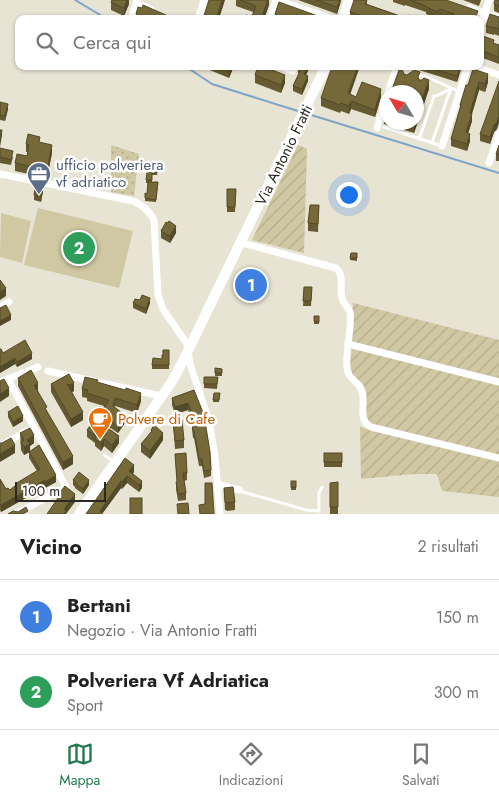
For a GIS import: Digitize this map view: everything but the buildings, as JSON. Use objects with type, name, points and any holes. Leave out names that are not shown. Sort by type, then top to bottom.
[{"type":"street","points":[[199,15],[204,0]]},
{"type":"street","points":[[271,15],[276,0],[321,15]]},
{"type":"street","points":[[344,15],[349,0]]},
{"type":"street","points":[[485,14],[489,0]]},
{"type":"street","points":[[132,15],[136,3],[159,13]]},
{"type":"street","points":[[462,6],[499,18]]},
{"type":"street","points":[[288,70],[293,72]]},
{"type":"street","name":"Via Antonio Fratti","points":[[79,514],[115,463],[126,443],[162,396],[182,363],[238,241],[324,70]]},
{"type":"street","points":[[391,85],[399,70]]},
{"type":"street","points":[[442,146],[467,70]]},
{"type":"street","points":[[484,70],[499,75]]},
{"type":"street","points":[[489,163],[499,134]]},
{"type":"street","points":[[0,174],[133,201],[143,205],[151,213],[154,220],[158,295],[163,309],[187,344],[190,364],[212,435],[220,514]]},
{"type":"street","points":[[238,241],[336,268],[340,271],[342,301],[350,311],[347,371],[349,376],[362,388],[363,420],[365,424],[499,458]]},
{"type":"street","points":[[0,307],[10,302]]},
{"type":"street","points":[[348,344],[499,382]]},
{"type":"street","points":[[0,382],[38,367]]},
{"type":"street","points":[[48,371],[162,396]]},
{"type":"street","points":[[8,379],[66,488],[16,514]]},
{"type":"street","points":[[0,446],[34,427]]},
{"type":"street","points":[[217,484],[238,490]]},
{"type":"lane","points":[[412,76],[419,74],[460,92]]},
{"type":"lane","points":[[425,82],[430,80]]},
{"type":"lane","points":[[419,139],[434,96],[452,89]]},
{"type":"lane","points":[[432,143],[446,99],[452,89]]},
{"type":"lane","points":[[390,130],[442,146]]},
{"type":"lane","points":[[146,419],[152,422],[171,423]]},
{"type":"lane","points":[[104,455],[115,463]]},
{"type":"lane","points":[[238,490],[300,509],[319,511],[319,493],[322,487]]},
{"type":"shaded area","points":[[111,145],[139,154],[134,196],[111,192]]},
{"type":"shaded area","points":[[298,145],[307,149],[304,253],[252,240]]},
{"type":"shaded area","points":[[38,208],[133,231],[119,288],[24,265]]},
{"type":"shaded area","points":[[1,213],[31,221],[22,263],[0,257]]},
{"type":"shaded area","points":[[353,303],[499,340],[499,378],[351,341]]},
{"type":"shaded area","points":[[350,347],[499,383],[499,456],[373,426],[366,418],[363,384],[349,372]]},
{"type":"shaded area","points":[[360,427],[499,460],[499,497],[442,491],[437,474],[414,474],[361,479]]},
{"type":"waterway","points":[[75,0],[100,15]]},
{"type":"waterway","points":[[191,70],[212,84],[301,112]]},
{"type":"waterway","points":[[308,114],[499,173]]},
{"type":"place","name":"ufficio polveriera vf adriatico","points":[[39,195]]},
{"type":"place","name":"Polveriera Vf Adriatica","points":[[79,248]]},
{"type":"place","name":"Bertani","points":[[251,285]]},
{"type":"place","name":"Polvere di Cafe","points":[[100,440]]}]
